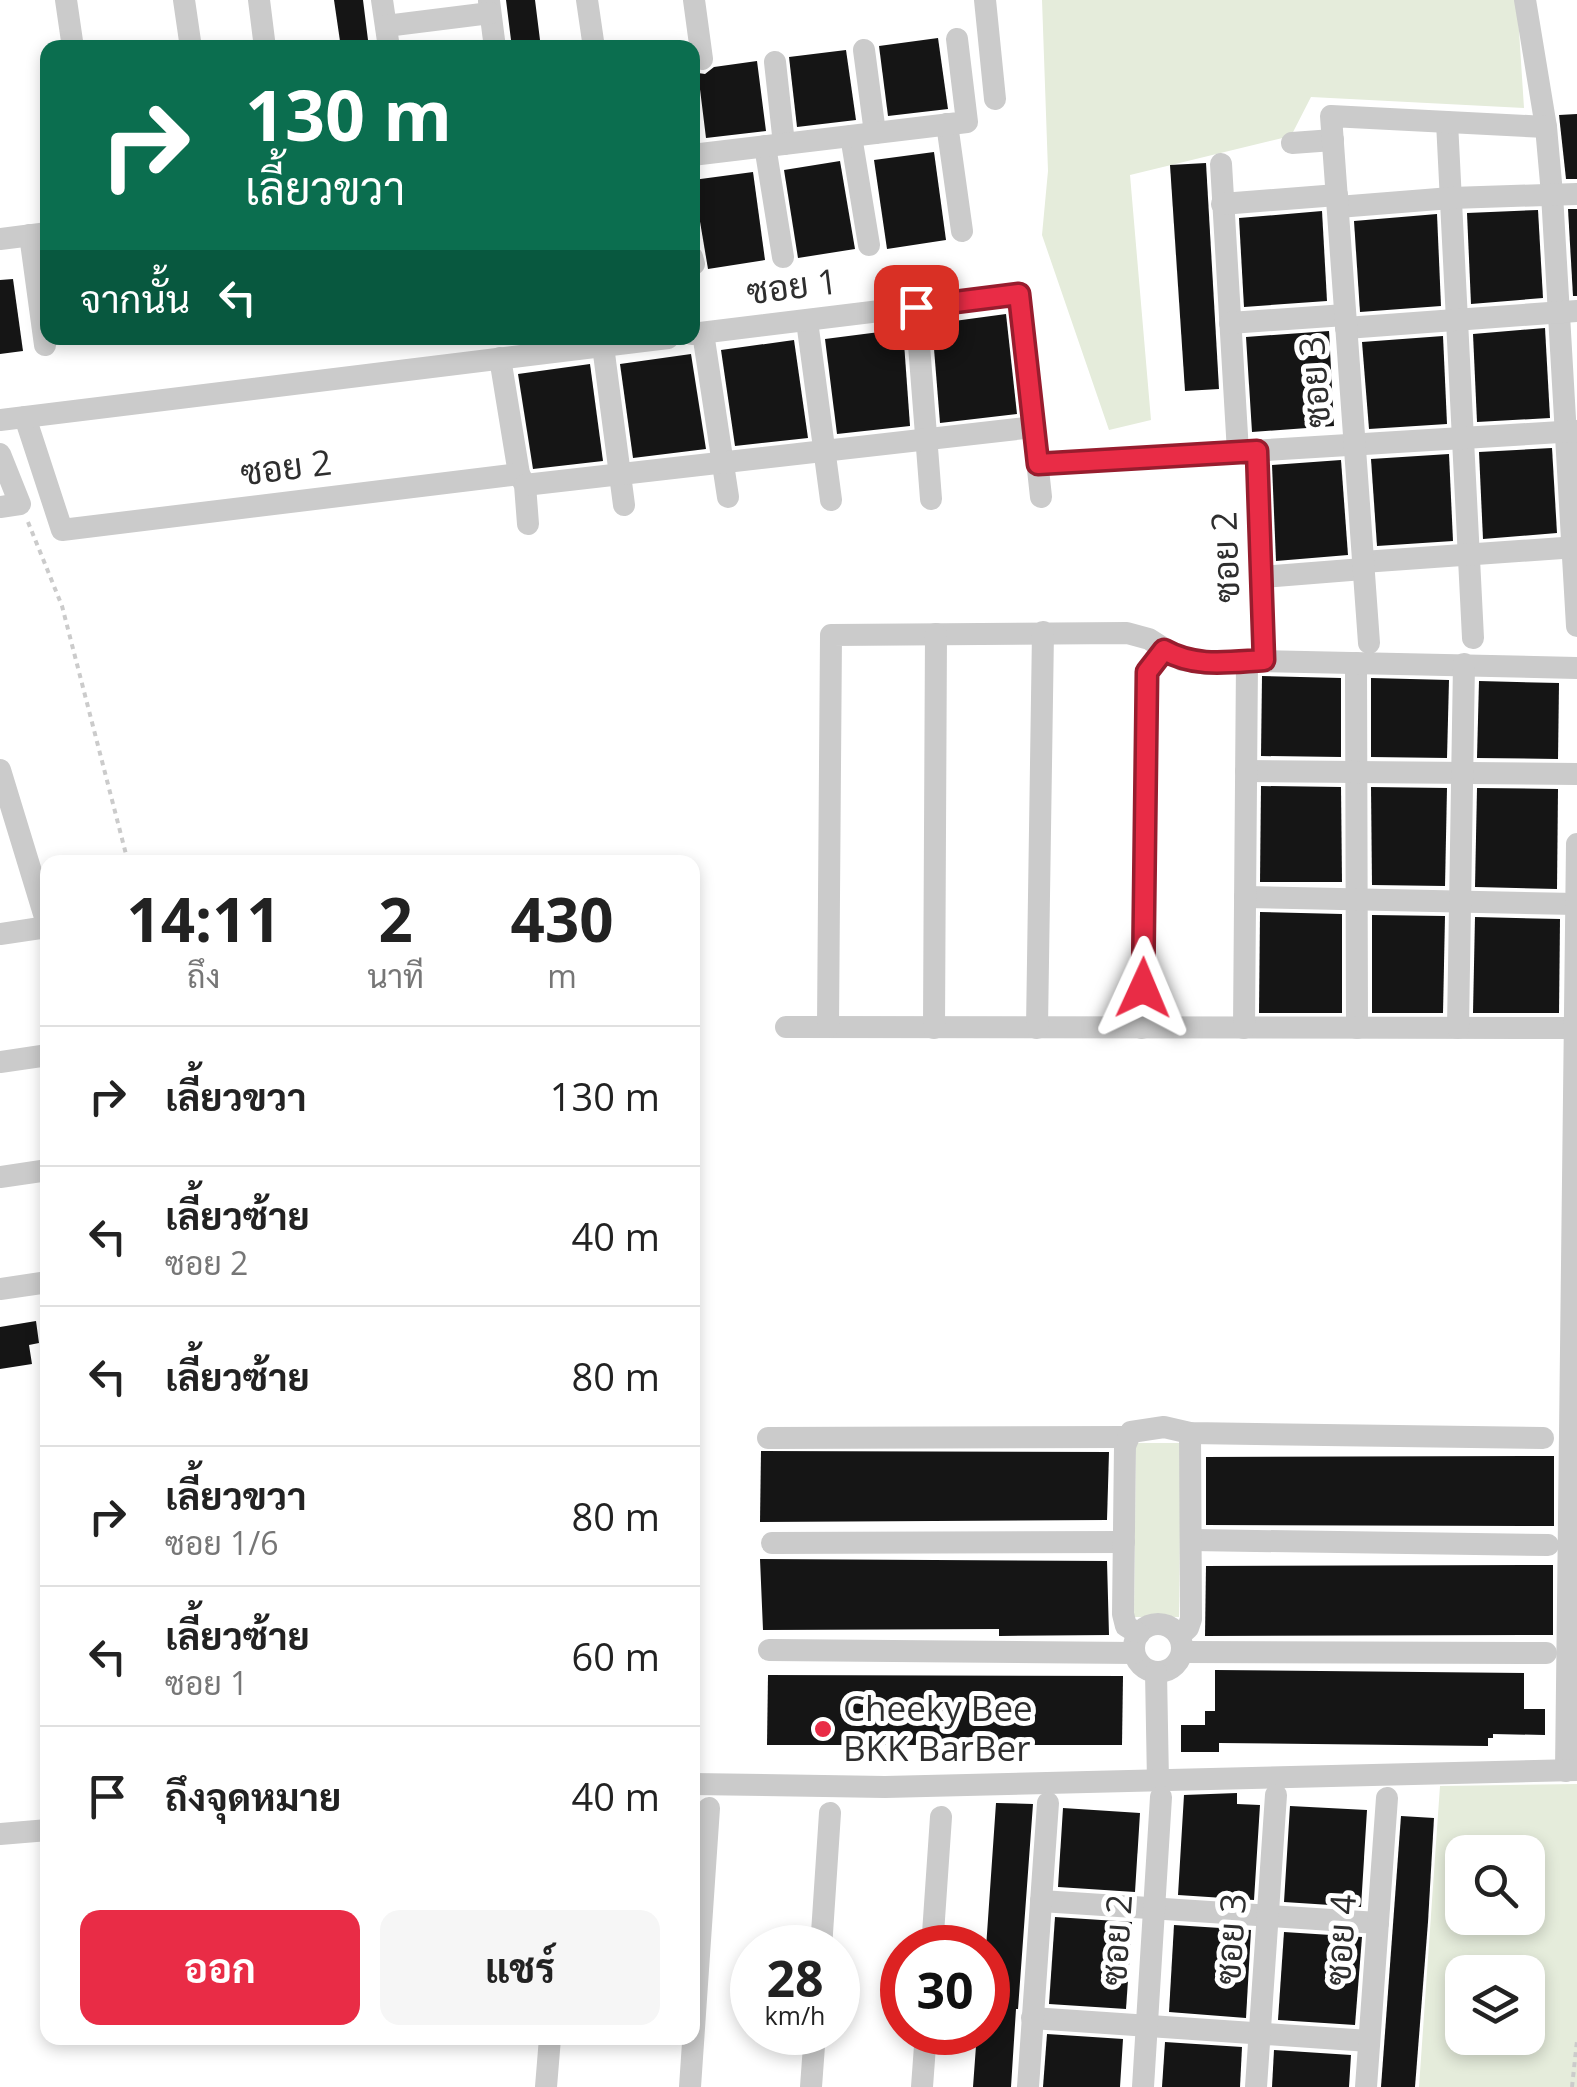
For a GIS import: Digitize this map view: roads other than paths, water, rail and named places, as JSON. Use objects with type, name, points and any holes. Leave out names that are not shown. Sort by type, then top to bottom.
[{"type":"street","points":[[66,0],[72,40]]},
{"type":"street","points":[[184,0],[190,40]]},
{"type":"street","points":[[259,0],[264,40]]},
{"type":"street","points":[[382,0],[388,37],[490,6],[494,40]]},
{"type":"street","points":[[588,0],[593,40]]},
{"type":"street","points":[[694,0],[699,40]]},
{"type":"street","points":[[986,0],[995,99]]},
{"type":"street","points":[[1525,0],[1546,127],[1568,311],[1577,626]]},
{"type":"street","points":[[700,153],[966,122],[957,40]]},
{"type":"street","points":[[700,45],[702,60]]},
{"type":"street","points":[[864,50],[875,133]]},
{"type":"street","points":[[774,62],[783,257]]},
{"type":"street","name":"ซอย 3","points":[[1369,643],[1332,116],[1447,122]]},
{"type":"street","points":[[1473,638],[1447,122],[1546,127]]},
{"type":"street","points":[[947,124],[962,231]]},
{"type":"street","points":[[851,136],[869,244]]},
{"type":"street","points":[[1292,143],[1333,140]]},
{"type":"street","points":[[1221,164],[1230,322],[1248,452]]},
{"type":"street","points":[[1222,204],[1577,194]]},
{"type":"street","points":[[0,239],[39,234]]},
{"type":"street","name":"ซอย 1","points":[[700,334],[1019,294],[1034,427]]},
{"type":"street","points":[[916,307],[931,499]]},
{"type":"street","points":[[1230,322],[1346,322],[1568,311]]},
{"type":"street","points":[[807,321],[831,500]]},
{"type":"street","points":[[700,344],[728,497]]},
{"type":"street","points":[[0,436],[27,424],[612,345]]},
{"type":"street","points":[[604,346],[624,505]]},
{"type":"street","points":[[500,358],[528,524]]},
{"type":"street","points":[[0,420],[27,424]]},
{"type":"street","name":"ซอย 2","points":[[27,424],[62,530],[522,480],[620,474],[1034,427]]},
{"type":"street","points":[[1034,427],[1041,497]]},
{"type":"street","points":[[1038,464],[1571,431]]},
{"type":"street","name":"ซอย 2","points":[[1244,1028],[1246,771],[1262,576],[1248,452]]},
{"type":"street","points":[[0,454],[10,505]]},
{"type":"street","points":[[1262,576],[1574,547]]},
{"type":"street","points":[[1037,1028],[1042,632]]},
{"type":"street","points":[[934,1028],[936,634]]},
{"type":"street","points":[[828,1027],[831,635],[1127,634],[1149,639],[1182,660],[1206,664],[1256,661],[1577,668]]},
{"type":"street","points":[[1142,1028],[1147,672],[1164,650]]},
{"type":"street","points":[[1356,664],[1357,1028]]},
{"type":"street","points":[[1458,1028],[1464,664]]},
{"type":"street","points":[[0,770],[4,801],[40,906]]},
{"type":"street","points":[[1246,771],[1577,774]]},
{"type":"street","points":[[700,1784],[1160,1790],[1572,1770],[1577,844]]},
{"type":"street","points":[[1245,897],[1576,904]]},
{"type":"street","points":[[0,934],[40,928]]},
{"type":"street","points":[[786,1027],[1574,1028]]},
{"type":"street","points":[[0,1062],[40,1056]]},
{"type":"street","points":[[0,1177],[40,1171]]},
{"type":"street","points":[[0,1289],[40,1283]]},
{"type":"street","points":[[1190,1433],[1191,1619],[1175,1666],[1156,1672],[1145,1669],[1124,1614],[1124,1446],[1131,1432],[1164,1427],[1190,1433],[1544,1438]]},
{"type":"street","points":[[768,1438],[1128,1437]]},
{"type":"street","points":[[1191,1540],[1548,1545]]},
{"type":"street","points":[[772,1543],[1124,1542]]},
{"type":"street","points":[[769,1650],[1136,1643],[1160,1624],[1180,1644],[1546,1654]]},
{"type":"street","name":"ซอย 2","points":[[1143,2087],[1160,1790],[1156,1672]]},
{"type":"street","name":"ซอย 3","points":[[1256,2087],[1276,1795]]},
{"type":"street","name":"ซอย 4","points":[[1366,2087],[1387,1798]]},
{"type":"street","points":[[1028,2087],[1048,1803]]},
{"type":"street","points":[[700,1940],[709,1808]]},
{"type":"street","points":[[823,1925],[830,1812]]},
{"type":"street","points":[[934,1925],[942,1817]]},
{"type":"street","points":[[0,1834],[40,1831]]},
{"type":"street","points":[[1041,1901],[1378,1924]]},
{"type":"street","points":[[1032,2018],[1369,2042]]},
{"type":"street","points":[[546,2087],[549,2045]]},
{"type":"street","points":[[690,2087],[693,2045]]},
{"type":"street","points":[[811,2087],[813,2055]]},
{"type":"street","points":[[922,2087],[924,2055]]},
{"type":"place","name":"Cheeky Bee BKK BarBer","points":[[823,1729]]}]
